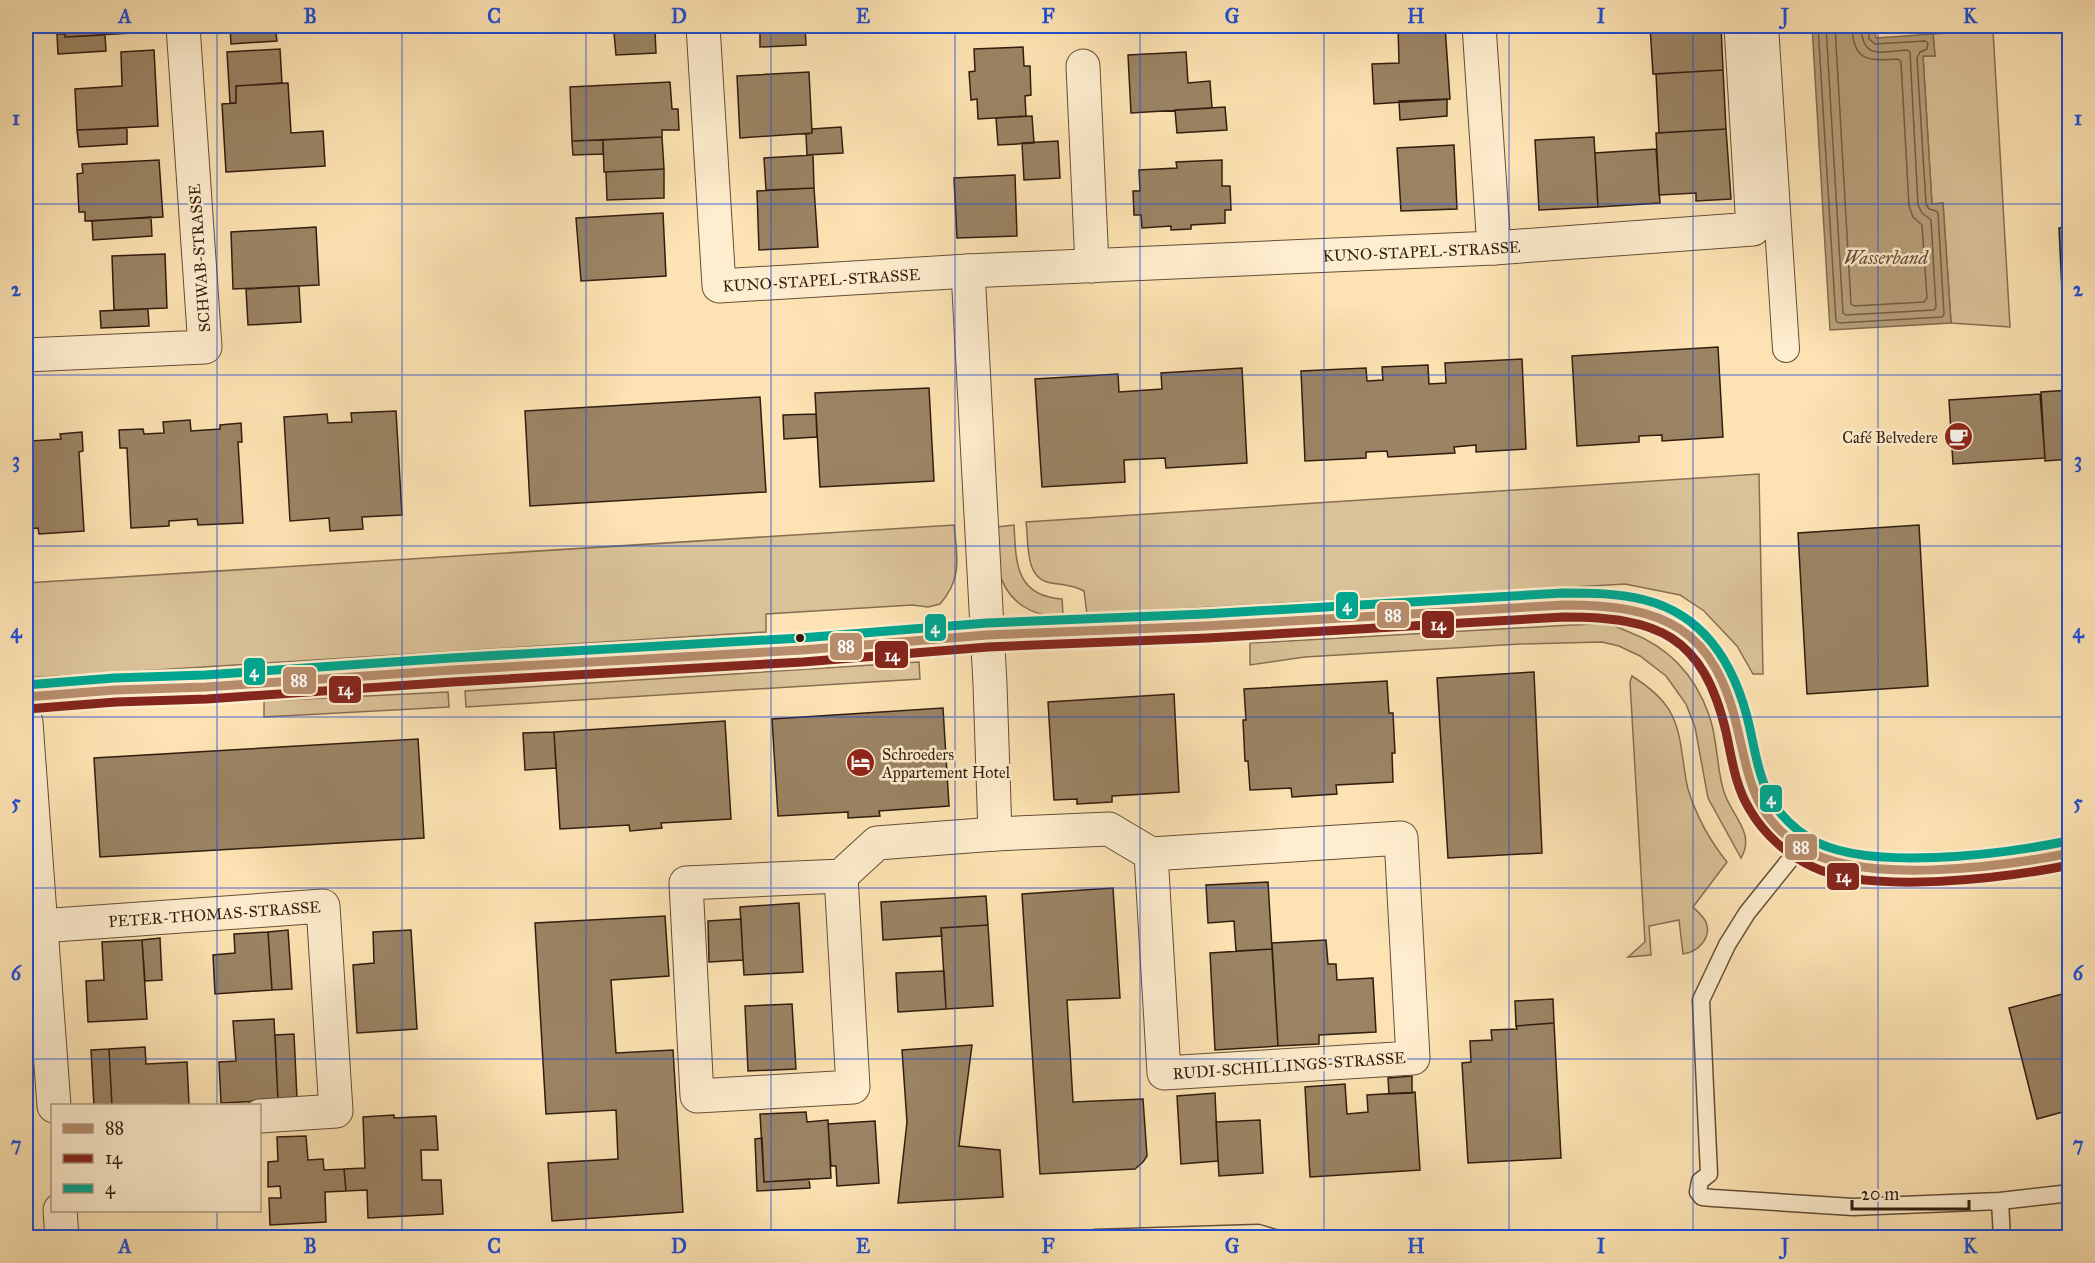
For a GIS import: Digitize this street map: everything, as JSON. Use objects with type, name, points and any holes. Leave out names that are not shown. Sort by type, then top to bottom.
[{"type":"street","name":"SCHWAB-STRASSE","points":[[26,355],[205,347],[183,26]]},
{"type":"street","name":"KUNO-STAPEL-STRASSE","points":[[703,26],[719,286],[968,271],[1494,248],[1753,229],[1741,26]]},
{"type":"street","points":[[1479,26],[1494,248]]},
{"type":"street","points":[[1765,26],[1786,350]]},
{"type":"street","points":[[1083,66],[1092,266]]},
{"type":"street","points":[[968,271],[995,834]]},
{"type":"street","points":[[26,698],[115,690],[217,686],[802,650],[987,635],[1206,626],[1563,605],[1604,605],[1641,611],[1669,623],[1689,636],[1701,648],[1722,678],[1729,696],[1747,777],[1756,797],[1775,824],[1800,848],[1837,864],[1860,869],[1887,870],[1970,867],[2070,853]]},
{"type":"street","points":[[26,722],[33,927],[54,1104]]},
{"type":"street","points":[[841,876],[853,1087],[697,1096],[686,883],[841,876],[877,843],[995,834],[1109,829],[1151,854]]},
{"type":"street","name":"RUDI-SCHILLINGS-STRASSE","points":[[1401,838],[1413,1058],[1164,1073],[1151,854],[1401,838]]},
{"type":"street","name":"PETER-THOMAS-STRASSE","points":[[33,927],[323,906],[336,1111],[261,1116]]},
{"type":"street","points":[[60,1212],[62,1238]]},
{"type":"lane","points":[[1800,848],[1747,913],[1723,953],[1701,1000],[1709,1174],[1700,1181],[1698,1192],[1702,1197],[1854,1207],[2000,1201],[2070,1193]]},
{"type":"lane","points":[[2000,1201],[2002,1238]]},
{"type":"lane","points":[[1095,1238],[1258,1233],[1275,1238]]},
{"type":"shaded area","points":[[1993,30],[2010,327],[1951,323],[1943,203],[1932,205],[1923,56],[1935,56],[1933,34]]},
{"type":"shaded area","points":[[1759,474],[1763,674],[1753,674],[1737,646],[1704,611],[1680,595],[1625,584],[1087,614],[1084,591],[1042,580],[1032,567],[1028,549],[1026,522]]},
{"type":"shaded area","points":[[954,525],[957,557],[955,576],[940,604],[928,607],[912,605],[766,614],[766,632],[26,678],[26,583]]},
{"type":"shaded area","points":[[1014,525],[1021,575],[1035,591],[1062,599],[1063,614],[1041,614],[1031,611],[1014,599],[1002,581],[999,570],[997,527]]},
{"type":"shaded area","points":[[1571,625],[1612,625],[1643,638],[1668,654],[1688,675],[1709,715],[1724,792],[1744,832],[1745,849],[1741,858],[1708,798],[1695,727],[1686,704],[1666,676],[1640,656],[1619,646],[1602,642],[1520,644],[1305,657],[1250,665],[1250,643]]},
{"type":"shaded area","points":[[919,662],[920,679],[466,707],[465,691]]},
{"type":"shaded area","points":[[1632,676],[1653,691],[1668,707],[1680,739],[1691,799],[1704,827],[1727,862],[1693,907],[1706,922],[1707,933],[1702,943],[1689,953],[1683,954],[1679,920],[1649,926],[1651,955],[1628,957],[1645,942],[1630,682]]},
{"type":"shaded area","points":[[448,692],[449,707],[264,717],[264,701]]},
{"type":"water","name":"Wasserband","points":[[1812,26],[1874,26],[1876,38],[1933,34],[1935,56],[1923,56],[1932,204],[1943,203],[1951,323],[1830,330]]},
{"type":"building","points":[[64,26],[131,26],[132,33],[65,37]]},
{"type":"building","points":[[230,26],[275,26],[277,41],[231,44]]},
{"type":"building","points":[[589,26],[651,26],[651,31],[618,33],[618,27],[589,29]]},
{"type":"building","points":[[760,26],[805,26],[805,27],[760,29]]},
{"type":"building","points":[[1398,26],[1445,26],[1450,99],[1374,104],[1372,64],[1399,63]]},
{"type":"building","points":[[1650,26],[1721,26],[1723,70],[1653,74]]},
{"type":"building","points":[[805,27],[806,45],[760,47],[760,29]]},
{"type":"building","points":[[655,31],[656,53],[616,55],[614,33]]},
{"type":"building","points":[[57,34],[65,34],[65,37],[105,35],[106,51],[58,54]]},
{"type":"building","points":[[1023,47],[1024,66],[1030,66],[1031,95],[1025,96],[1026,116],[978,119],[977,99],[971,100],[969,72],[975,71],[974,49]]},
{"type":"building","points":[[280,49],[282,83],[236,86],[236,103],[230,103],[227,52]]},
{"type":"building","points":[[154,50],[158,126],[77,130],[75,89],[122,86],[121,52]]},
{"type":"building","points":[[1186,52],[1188,83],[1210,81],[1212,108],[1131,113],[1128,55]]},
{"type":"building","points":[[2070,65],[2070,191],[2068,191],[2062,66]]},
{"type":"building","points":[[1723,70],[1726,129],[1659,133],[1656,74]]},
{"type":"building","points":[[809,72],[812,133],[740,138],[737,76]]},
{"type":"building","points":[[670,82],[672,109],[678,109],[679,130],[662,130],[662,137],[572,141],[570,87]]},
{"type":"building","points":[[288,83],[291,133],[323,131],[325,166],[226,172],[222,104],[236,103],[236,86]]},
{"type":"building","points":[[1447,99],[1447,116],[1400,120],[1399,101]]},
{"type":"building","points":[[1225,107],[1227,130],[1177,133],[1175,110]]},
{"type":"building","points":[[1032,116],[1034,143],[998,145],[996,118]]},
{"type":"building","points":[[841,127],[843,153],[807,155],[806,134],[812,133],[812,129]]},
{"type":"building","points":[[127,128],[127,144],[79,147],[77,130]]},
{"type":"building","points":[[1726,129],[1731,199],[1696,201],[1696,193],[1659,195],[1656,133]]},
{"type":"building","points":[[662,137],[664,169],[604,172],[603,140]]},
{"type":"building","points":[[1594,137],[1598,207],[1539,210],[1535,140]]},
{"type":"building","points":[[603,140],[603,154],[573,155],[572,141]]},
{"type":"building","points":[[1058,141],[1060,178],[1024,180],[1022,143]]},
{"type":"building","points":[[1454,145],[1457,209],[1401,211],[1397,148]]},
{"type":"building","points":[[1656,149],[1660,203],[1598,207],[1595,153]]},
{"type":"building","points":[[813,155],[814,188],[766,190],[764,158]]},
{"type":"building","points":[[159,160],[163,217],[85,221],[85,212],[79,212],[77,174],[83,173],[82,164]]},
{"type":"building","points":[[1222,160],[1222,186],[1230,186],[1231,210],[1225,210],[1225,223],[1191,225],[1191,229],[1171,230],[1171,226],[1142,228],[1141,215],[1134,215],[1133,191],[1140,191],[1139,170],[1177,168],[1176,162]]},
{"type":"building","points":[[664,169],[664,198],[607,200],[606,172]]},
{"type":"building","points":[[1015,175],[1017,236],[957,238],[954,178]]},
{"type":"building","points":[[814,188],[818,247],[759,250],[757,191]]},
{"type":"building","points":[[663,213],[666,276],[581,281],[576,218]]},
{"type":"building","points":[[151,217],[152,236],[93,240],[92,221]]},
{"type":"building","points":[[316,227],[319,285],[233,289],[231,232]]},
{"type":"building","points":[[2070,227],[2070,291],[2062,291],[2059,228]]},
{"type":"building","points":[[165,254],[167,308],[114,310],[112,256]]},
{"type":"building","points":[[299,286],[301,322],[248,325],[246,289]]},
{"type":"building","points":[[148,309],[149,326],[101,328],[100,311]]},
{"type":"building","points":[[1718,347],[1723,437],[1662,441],[1662,435],[1639,436],[1639,442],[1577,446],[1572,356]]},
{"type":"building","points":[[1522,359],[1526,449],[1476,452],[1476,445],[1454,447],[1455,453],[1388,457],[1387,451],[1366,452],[1366,458],[1305,461],[1301,371],[1366,368],[1367,381],[1383,380],[1382,367],[1428,365],[1429,384],[1446,383],[1445,363]]},
{"type":"building","points":[[1242,368],[1247,463],[1166,468],[1165,458],[1124,460],[1125,482],[1042,487],[1035,379],[1118,374],[1119,392],[1162,389],[1161,373]]},
{"type":"building","points":[[929,388],[934,481],[820,487],[815,393]]},
{"type":"building","points":[[2070,390],[2070,459],[2045,461],[2041,392]]},
{"type":"building","points":[[2040,394],[2045,458],[1953,464],[1949,400]]},
{"type":"building","points":[[760,397],[766,492],[530,506],[525,411]]},
{"type":"building","points":[[396,411],[402,515],[362,517],[363,529],[330,531],[329,518],[290,521],[284,417],[327,414],[328,423],[352,422],[351,413]]},
{"type":"building","points":[[816,414],[817,437],[784,439],[783,415]]},
{"type":"building","points":[[190,420],[191,431],[220,429],[220,425],[241,423],[242,442],[238,442],[243,523],[198,525],[197,519],[169,521],[169,526],[131,528],[127,448],[120,448],[119,430],[143,429],[144,434],[164,433],[163,422]]},
{"type":"building","points":[[30,429],[31,441],[61,439],[60,434],[82,432],[83,451],[79,452],[84,531],[39,534],[38,528],[26,529],[26,430]]},
{"type":"building","points":[[1919,525],[1928,686],[1807,694],[1798,533]]},
{"type":"building","points":[[1534,672],[1542,853],[1448,858],[1437,678]]},
{"type":"building","points":[[1387,681],[1389,713],[1393,713],[1395,753],[1392,753],[1393,782],[1336,785],[1337,794],[1292,797],[1291,788],[1250,790],[1248,761],[1245,761],[1244,689]]},
{"type":"building","points":[[1174,694],[1179,792],[1112,796],[1112,802],[1077,804],[1077,799],[1054,800],[1048,702]]},
{"type":"building","name":"Schroeders Appartement Hotel","points":[[943,708],[949,806],[879,811],[880,816],[848,818],[848,812],[778,816],[772,719]]},
{"type":"building","points":[[725,721],[731,819],[661,823],[662,828],[630,831],[629,825],[560,829],[554,732]]},
{"type":"building","points":[[554,732],[556,768],[525,770],[523,733]]},
{"type":"building","points":[[418,739],[424,838],[100,857],[94,758]]},
{"type":"building","points":[[1268,882],[1272,949],[1236,951],[1234,921],[1208,923],[1206,885]]},
{"type":"building","points":[[1113,888],[1120,998],[1067,1000],[1073,1102],[1143,1099],[1147,1156],[1135,1169],[1040,1174],[1022,894]]},
{"type":"building","points":[[986,896],[988,925],[941,928],[942,936],[883,940],[881,902]]},
{"type":"building","points":[[799,903],[803,972],[744,975],[740,907]]},
{"type":"building","points":[[665,916],[669,976],[611,980],[616,1053],[673,1050],[683,1212],[552,1221],[548,1163],[618,1159],[616,1110],[546,1114],[535,923]]},
{"type":"building","points":[[741,919],[743,960],[709,962],[708,921]]},
{"type":"building","points":[[988,925],[993,1006],[946,1009],[941,928]]},
{"type":"building","points":[[288,930],[292,989],[272,990],[268,932]]},
{"type":"building","points":[[411,930],[417,1029],[357,1033],[353,965],[374,963],[373,932]]},
{"type":"building","points":[[268,932],[272,990],[215,994],[213,955],[235,953],[234,934]]},
{"type":"building","points":[[160,938],[162,980],[145,981],[142,940]]},
{"type":"building","points":[[142,940],[147,1019],[88,1022],[86,981],[104,980],[102,942]]},
{"type":"building","points":[[1326,940],[1328,964],[1336,964],[1337,980],[1373,978],[1376,1032],[1319,1035],[1319,1044],[1278,1046],[1272,943]]},
{"type":"building","points":[[1272,949],[1278,1046],[1215,1050],[1210,953]]},
{"type":"building","points":[[944,971],[946,1009],[898,1012],[896,973]]},
{"type":"building","points":[[2070,992],[2070,1110],[2037,1119],[2009,1008]]},
{"type":"building","points":[[1553,999],[1554,1023],[1516,1026],[1515,1001]]},
{"type":"building","points":[[792,1004],[796,1069],[748,1071],[745,1006]]},
{"type":"building","points":[[274,1019],[278,1100],[221,1103],[219,1062],[236,1061],[233,1021]]},
{"type":"building","points":[[1554,1023],[1561,1158],[1468,1163],[1462,1063],[1471,1062],[1470,1041],[1492,1040],[1491,1030],[1517,1029],[1516,1026]]},
{"type":"building","points":[[294,1034],[297,1098],[278,1100],[275,1035]]},
{"type":"building","points":[[972,1045],[959,1146],[1000,1150],[1003,1197],[898,1203],[907,1122],[902,1050]]},
{"type":"building","points":[[145,1047],[146,1064],[187,1062],[189,1104],[112,1104],[109,1049]]},
{"type":"building","points":[[109,1049],[112,1104],[94,1104],[91,1050]]},
{"type":"building","points":[[1412,1076],[1412,1093],[1389,1094],[1388,1078]]},
{"type":"building","points":[[1345,1084],[1347,1114],[1368,1112],[1367,1095],[1415,1092],[1420,1170],[1310,1177],[1305,1087]]},
{"type":"building","points":[[1215,1093],[1218,1161],[1181,1164],[1177,1096]]},
{"type":"building","points":[[806,1112],[807,1122],[828,1120],[831,1178],[764,1182],[760,1114]]},
{"type":"building","points":[[394,1115],[394,1118],[436,1116],[438,1150],[421,1150],[422,1180],[441,1180],[443,1214],[368,1218],[367,1190],[346,1191],[344,1169],[365,1168],[363,1117]]},
{"type":"building","points":[[1260,1120],[1263,1173],[1219,1176],[1216,1122]]},
{"type":"building","points":[[875,1121],[879,1183],[837,1186],[836,1166],[831,1166],[828,1124]]},
{"type":"building","points":[[306,1136],[308,1160],[323,1159],[324,1170],[344,1169],[346,1191],[325,1192],[326,1222],[270,1225],[269,1198],[281,1198],[280,1186],[268,1187],[268,1162],[278,1161],[277,1137]]},
{"type":"building","points":[[762,1138],[764,1182],[809,1179],[810,1188],[757,1191],[755,1139]]},
{"type":"transit line","name":"4","points":[[26,685],[801,638],[987,623],[1205,614],[1563,593],[1604,594],[1645,600],[1667,608],[1702,632],[1716,648],[1737,686],[1761,777],[1767,791],[1783,816],[1809,838],[1833,849],[1898,858],[1972,855],[2068,841]]},
{"type":"transit line","name":"88","points":[[26,697],[802,650],[987,635],[1206,626],[1564,605],[1599,606],[1630,610],[1657,617],[1680,629],[1699,645],[1715,667],[1728,696],[1756,796],[1773,823],[1801,847],[1827,859],[1858,866],[1894,870],[1971,868],[2070,853]]},
{"type":"transit line","name":"14","points":[[27,709],[803,662],[988,647],[1207,638],[1564,617],[1597,618],[1626,621],[1651,628],[1672,638],[1689,653],[1704,673],[1716,699],[1745,801],[1769,835],[1803,862],[1838,875],[1903,882],[1976,879],[2070,865]]},
{"type":"place","name":"Café Belvedere","points":[[1959,437]]},
{"type":"place","name":"Schroeders Appartement Hotel","points":[[861,763]]}]
